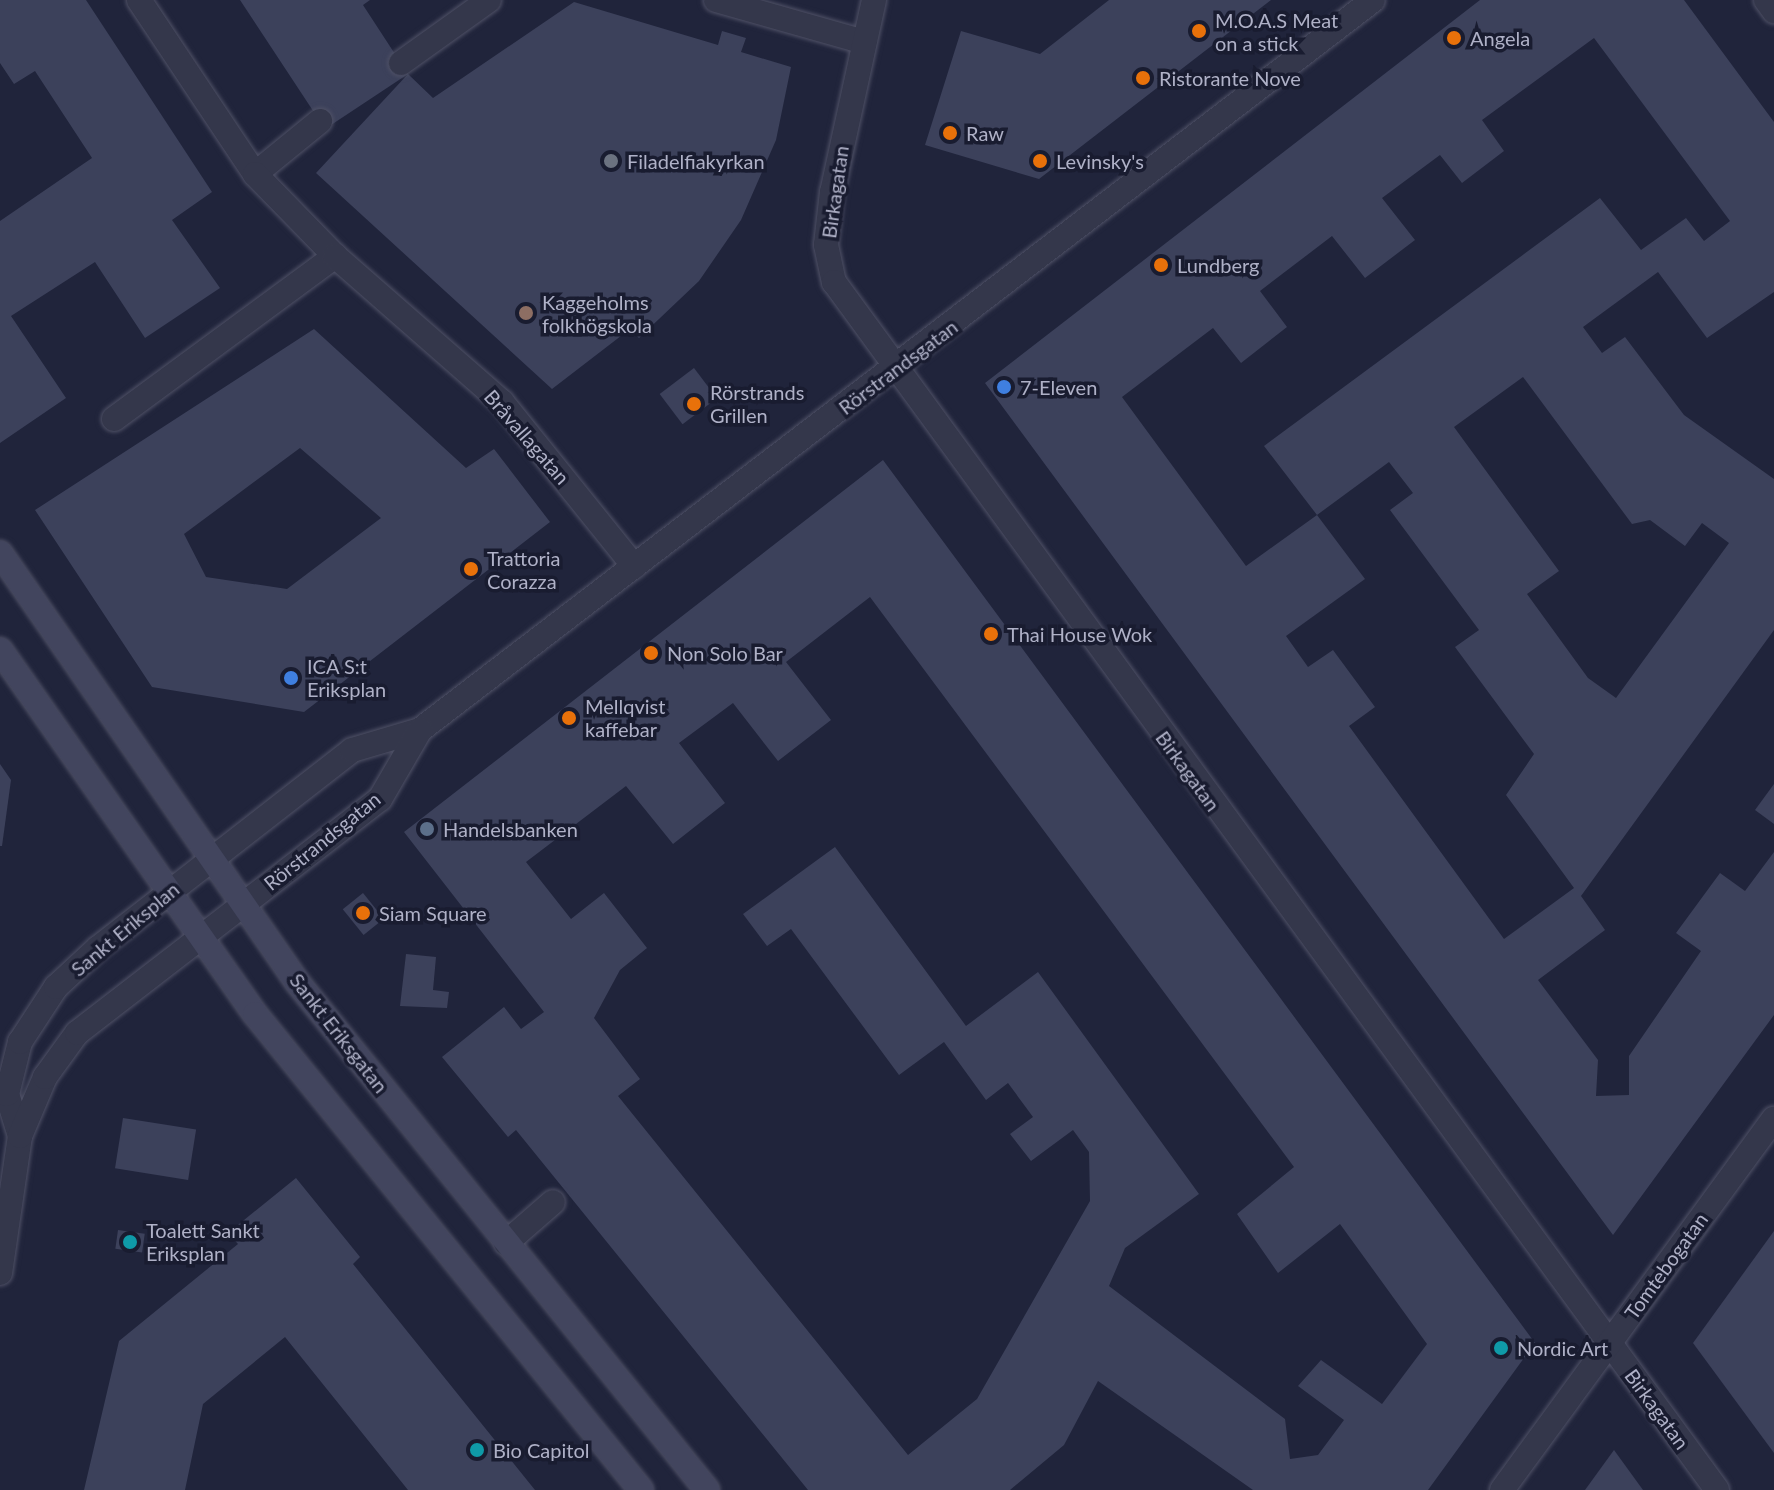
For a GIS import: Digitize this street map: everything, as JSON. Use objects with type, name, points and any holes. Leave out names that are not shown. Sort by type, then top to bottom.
[{"type":"main road","name":"Sankt Eriksgatan","points":[[0,553],[242,905],[506,1243],[707,1490]]},
{"type":"main road","points":[[0,650],[199,939],[641,1490]]},
{"type":"street","name":"Bråvallagatan","points":[[139,0],[255,174],[335,256],[502,402],[634,566]]},
{"type":"street","points":[[401,63],[489,0]]},
{"type":"street","points":[[716,0],[864,42]]},
{"type":"street","name":"Birkagatan","points":[[874,0],[826,245],[847,302],[950,447],[1717,1490]]},
{"type":"street","name":"Rörstrandsgatan","points":[[210,860],[352,750],[420,730],[895,371],[1373,0]]},
{"type":"street","points":[[1766,0],[1774,11]]},
{"type":"street","points":[[255,174],[320,121]]},
{"type":"street","points":[[114,419],[335,256]]},
{"type":"street","name":"Rörstrandsgatan","points":[[242,905],[380,799],[420,730]]},
{"type":"street","name":"Sankt Eriksplan","points":[[20,1136],[7,1094],[20,1042],[56,987],[210,860]]},
{"type":"street","name":"Sankt Eriksplan","points":[[0,1273],[20,1136],[45,1077],[77,1033],[242,905]]},
{"type":"street","points":[[0,1117],[20,1136]]},
{"type":"street","name":"Tomtebogatan","points":[[1502,1490],[1774,1119]]},
{"type":"street","points":[[506,1243],[553,1202]]},
{"type":"building","points":[[0,0],[86,0],[212,192],[172,220],[220,288],[145,338],[95,262],[11,316],[66,398],[0,443],[0,221],[92,158],[35,71],[14,84],[0,63]]},
{"type":"building","points":[[240,0],[370,0],[363,5],[408,74],[325,129]]},
{"type":"building","points":[[1109,0],[1271,0],[1039,179],[925,145],[961,31],[1040,54]]},
{"type":"building","points":[[1480,0],[1684,0],[1774,122],[1774,292],[1707,338],[1658,272],[1583,327],[1602,353],[1625,337],[1684,415],[1774,479],[1774,630],[1581,896],[1605,930],[1538,980],[1598,1060],[1596,1096],[1629,1095],[1629,1056],[1701,951],[1676,933],[1720,873],[1745,891],[1774,852],[1774,1015],[1613,1235],[985,383]],"holes":[[[1594,38],[1730,221],[1704,241],[1686,218],[1641,250],[1600,198],[1264,446],[1317,515],[1246,566],[1122,397],[1213,328],[1241,363],[1287,327],[1260,291],[1332,236],[1365,278],[1415,240],[1382,198],[1440,155],[1462,183],[1504,151],[1482,120]],[[1523,377],[1632,524],[1650,520],[1685,546],[1702,523],[1729,543],[1616,698],[1588,678],[1527,594],[1559,571],[1454,427]],[[1389,462],[1413,493],[1390,510],[1479,630],[1455,647],[1534,754],[1506,795],[1574,888],[1504,939],[1349,726],[1375,707],[1333,650],[1308,667],[1286,636],[1365,579],[1317,515]]]},
{"type":"building","name":"Filadelfiakyrkan","points":[[574,2],[718,45],[722,31],[746,38],[741,52],[791,67],[776,140],[741,220],[699,281],[639,338],[630,329],[552,389],[316,173],[408,74],[433,98]]},
{"type":"building","points":[[314,329],[466,468],[494,449],[550,522],[304,712],[152,687],[35,510]],"holes":[[[300,448],[381,518],[287,589],[206,577],[184,534]]]},
{"type":"building","points":[[694,368],[717,398],[683,424],[660,394]]},
{"type":"building","points":[[883,460],[1535,1343],[1428,1490],[1253,1490],[1098,1381],[1064,1445],[1010,1490],[808,1490],[516,1130],[508,1137],[442,1057],[504,1007],[521,1029],[544,1012],[404,832]],"holes":[[[870,597],[1294,1167],[1237,1214],[1278,1273],[1340,1224],[1427,1344],[1382,1404],[1321,1360],[1298,1386],[1344,1420],[1318,1455],[1290,1459],[1285,1419],[1109,1286],[1125,1248],[1199,1194],[1038,972],[966,1026],[835,847],[743,914],[767,946],[791,929],[899,1075],[944,1042],[986,1100],[1008,1083],[1033,1117],[1010,1134],[1031,1161],[1073,1130],[1089,1152],[1090,1201],[977,1399],[908,1455],[618,1096],[640,1079],[594,1018],[620,970],[647,948],[604,893],[571,919],[526,862],[626,786],[673,844],[725,803],[679,743],[733,703],[778,761],[831,720],[786,662]]]},
{"type":"building","points":[[0,764],[11,780],[2,846],[0,846]]},
{"type":"building","points":[[1774,784],[1774,824],[1755,810]]},
{"type":"building","points":[[363,893],[384,919],[364,935],[343,909]]},
{"type":"building","points":[[406,954],[436,957],[433,990],[449,992],[447,1008],[400,1006]]},
{"type":"building","points":[[123,1118],[196,1130],[188,1180],[115,1168]]},
{"type":"building","points":[[296,1178],[360,1257],[353,1264],[535,1490],[408,1490],[285,1337],[203,1404],[185,1490],[84,1490],[119,1341],[238,1244],[228,1233]]},
{"type":"building","name":"Toalett Sankt Eriksplan","points":[[118,1230],[145,1234],[142,1253],[115,1249]]},
{"type":"building","points":[[1774,1231],[1774,1453],[1693,1343]]},
{"type":"building","points":[[1614,1450],[1643,1490],[1585,1490]]},
{"type":"place","name":"M.O.A.S Meat on a stick","points":[[1199,31]]},
{"type":"place","name":"Angela","points":[[1454,38]]},
{"type":"place","name":"Ristorante Nove","points":[[1143,78]]},
{"type":"place","name":"Raw","points":[[950,133]]},
{"type":"place","name":"Filadelfiakyrkan","points":[[611,161]]},
{"type":"place","name":"Levinsky's","points":[[1040,161]]},
{"type":"place","name":"Lundberg","points":[[1161,265]]},
{"type":"place","name":"Kaggeholms folkhögskola","points":[[526,313]]},
{"type":"place","name":"7-Eleven","points":[[1004,387]]},
{"type":"place","name":"Rörstrands Grillen","points":[[694,404]]},
{"type":"place","name":"Trattoria Corazza","points":[[471,569]]},
{"type":"place","name":"Thai House Wok","points":[[991,634]]},
{"type":"place","name":"Non Solo Bar","points":[[651,653]]},
{"type":"place","name":"ICA S:t Eriksplan","points":[[291,678]]},
{"type":"place","name":"Mellqvist kaffebar","points":[[569,718]]},
{"type":"place","name":"Handelsbanken","points":[[427,829]]},
{"type":"place","name":"Siam Square","points":[[363,913]]},
{"type":"place","name":"Toalett Sankt Eriksplan","points":[[130,1242]]},
{"type":"place","name":"Nordic Art","points":[[1501,1348]]},
{"type":"place","name":"Bio Capitol","points":[[477,1450]]}]
